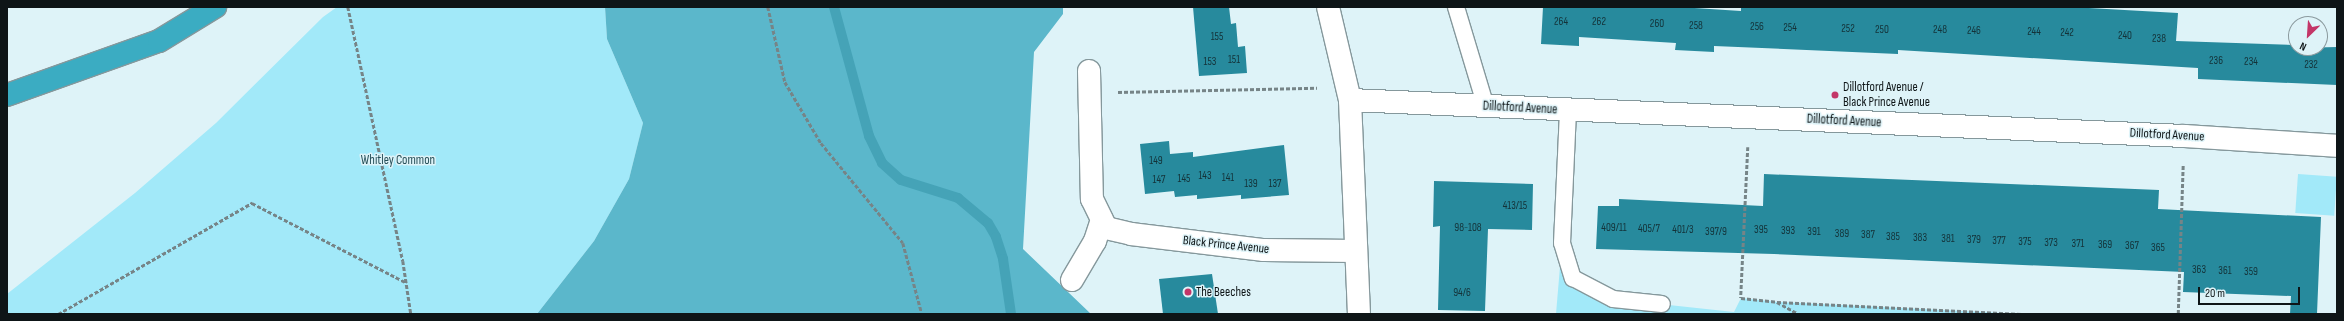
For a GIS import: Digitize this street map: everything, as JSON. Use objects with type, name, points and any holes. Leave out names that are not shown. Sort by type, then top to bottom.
[{"type":"highway","points":[[7,95],[159,41],[214,7]]},
{"type":"street","points":[[1328,7],[1348,94],[1359,314]]},
{"type":"street","name":"Black Prince Avenue","points":[[1089,71],[1092,199],[1106,228],[1131,234],[1264,250],[1356,251]]},
{"type":"street","name":"Dillotford Avenue","points":[[1348,94],[1486,107],[1568,111],[1750,116],[2184,136],[2337,146]]},
{"type":"street","points":[[1072,280],[1095,241],[1102,220]]},
{"type":"lane","points":[[1456,7],[1486,107]]},
{"type":"lane","points":[[1568,111],[1562,243],[1573,278],[1613,299],[1662,304]]},
{"type":"path","points":[[348,7],[411,314]]},
{"type":"path","points":[[768,7],[784,82],[821,143],[903,243],[922,314]]},
{"type":"path","points":[[1089,93],[1348,94]]},
{"type":"path","points":[[1750,116],[1741,298],[1777,302],[2022,314]]},
{"type":"path","points":[[2178,314],[2184,136]]},
{"type":"path","points":[[58,314],[252,203],[406,284]]},
{"type":"path","points":[[1777,302],[1799,314]]},
{"type":"green space","name":"Whitley Common","points":[[337,7],[605,7],[607,39],[643,123],[629,179],[594,241],[537,314],[7,314],[7,294],[135,193],[216,123],[323,17]]},
{"type":"green space","points":[[2298,174],[2337,177],[2334,216],[2295,213]]},
{"type":"green space","points":[[1562,243],[1573,278],[1613,299],[1734,312],[1741,298],[1777,302],[2022,314],[1556,314]]},
{"type":"shaded area","points":[[605,7],[1063,7],[1063,14],[1034,52],[1023,249],[1091,314],[537,314],[594,241],[629,179],[643,123],[607,39]]},
{"type":"building","points":[[1193,7],[1229,7],[1231,24],[1236,23],[1238,47],[1245,46],[1247,73],[1199,76]]},
{"type":"building","points":[[1543,7],[1679,7],[1741,11],[1741,7],[2071,7],[2178,13],[2176,41],[2288,45],[2288,56],[2328,56],[2328,47],[2337,47],[2337,85],[2198,79],[2198,68],[1898,50],[1898,54],[1714,46],[1714,52],[1675,50],[1676,43],[1579,37],[1579,46],[1541,44]]},
{"type":"building","points":[[1169,141],[1170,154],[1193,152],[1193,157],[1284,145],[1289,195],[1241,199],[1241,195],[1197,199],[1197,195],[1175,197],[1174,191],[1145,194],[1140,144]]},
{"type":"building","points":[[1764,174],[2159,190],[2158,209],[2321,217],[2317,314],[2290,314],[2291,296],[2183,292],[2184,272],[1774,254],[1596,249],[1598,206],[1619,206],[1619,199],[1763,206]]},
{"type":"building","points":[[1434,181],[1533,184],[1532,230],[1488,229],[1485,311],[1438,310],[1440,226],[1433,227]]},
{"type":"building","name":"The Beeches","points":[[1212,274],[1218,314],[1163,314],[1159,279]]},
{"type":"waterway","points":[[834,7],[869,136],[882,163],[901,180],[958,198],[988,223],[996,237],[1003,259],[1011,314]]},
{"type":"place","name":"Dillotford Avenue / Black Prince Avenue","points":[[1835,95]]},
{"type":"place","name":"The Beeches","points":[[1188,292]]}]
